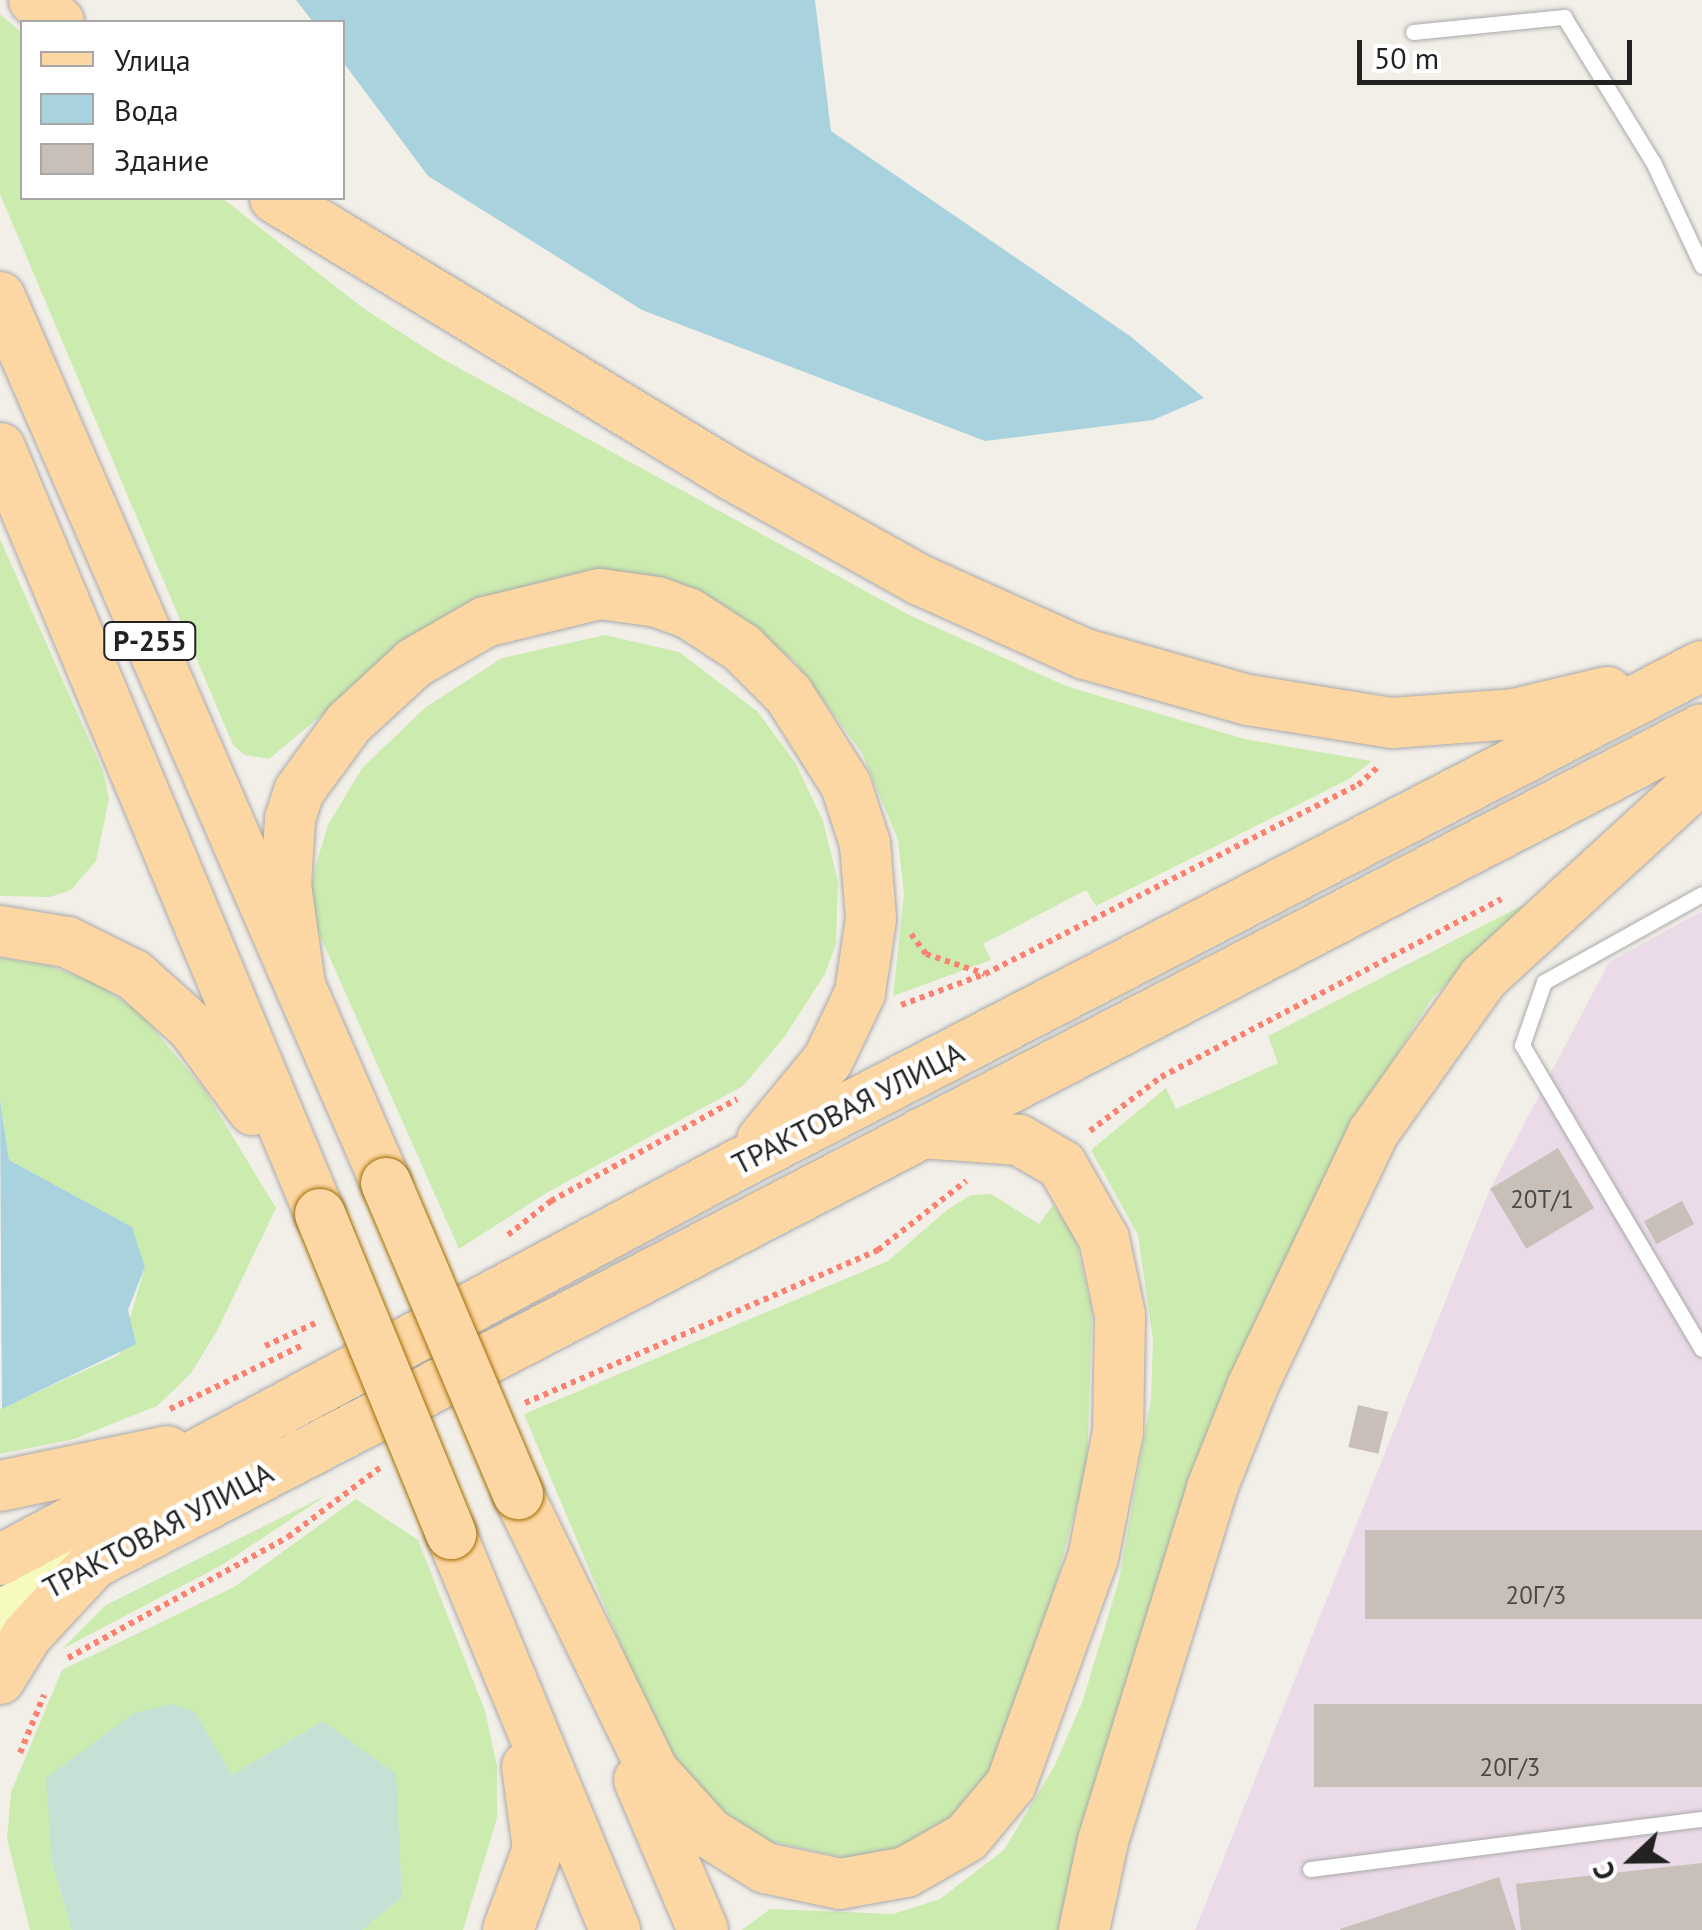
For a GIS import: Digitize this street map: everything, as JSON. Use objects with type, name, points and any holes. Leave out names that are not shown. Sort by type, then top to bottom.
[{"type":"main road","points":[[34,0],[57,20]]},
{"type":"main road","points":[[278,200],[730,474],[903,571],[987,613],[1132,671],[1248,700],[1392,723],[1559,706],[1702,663]]},
{"type":"main road","name":"Р-255","points":[[0,297],[300,985]]},
{"type":"main road","points":[[0,448],[616,1930]]},
{"type":"main road","points":[[0,508],[50,565]]},
{"type":"main road","points":[[702,1930],[300,985],[286,886],[290,819],[322,756],[375,696],[449,639],[518,611],[600,594],[631,595],[688,612],[766,671],[832,756],[846,785],[870,879],[870,946],[853,1012],[815,1080],[740,1164]]},
{"type":"main road","name":"ТРАКТОВАЯ УЛИЦА","points":[[0,1560],[740,1164],[1702,663]]},
{"type":"main road","name":"ТРАКТОВАЯ УЛИЦА","points":[[0,1612],[916,1133],[1702,729]]},
{"type":"main road","points":[[1084,1930],[1103,1841],[1212,1488],[1253,1385],[1372,1134],[1483,978],[1702,776]]},
{"type":"main road","points":[[0,930],[92,951],[160,994],[226,1068],[320,1214]]},
{"type":"main road","points":[[518,1494],[652,1771],[708,1833],[765,1868],[840,1884],[906,1872],[967,1837],[1012,1784],[1093,1558],[1118,1432],[1120,1314],[1104,1240],[1062,1165],[1020,1140],[916,1133]]},
{"type":"main road","points":[[0,1486],[248,1428]]},
{"type":"main road","points":[[451,1534],[535,1800],[538,1848],[508,1930]]},
{"type":"main road","points":[[0,1679],[27,1636],[94,1564]]},
{"type":"lane","points":[[1413,32],[1564,17],[1652,162],[1702,266]]},
{"type":"lane","points":[[1702,894],[1544,982],[1522,1045],[1702,1349]]},
{"type":"lane","points":[[1310,1869],[1702,1818]]},
{"type":"path","points":[[892,1008],[984,974],[1358,784],[1381,764]]},
{"type":"path","points":[[1090,1132],[1161,1077],[1516,892]]},
{"type":"path","points":[[900,922],[926,954],[984,974]]},
{"type":"path","points":[[265,1346],[358,1305]]},
{"type":"shaded area","points":[[1702,911],[1702,1930],[1195,1930],[1490,1189],[1609,962]]},
{"type":"green space","points":[[0,14],[20,31],[20,200],[225,200],[363,308],[439,357],[909,615],[1066,686],[1244,739],[1372,761],[1349,779],[1096,906],[1086,890],[983,944],[991,960],[893,996],[904,894],[898,840],[862,753],[795,662],[731,610],[692,593],[650,584],[364,680],[269,759],[245,755],[233,745],[0,194]]},
{"type":"green space","points":[[0,539],[103,771],[109,799],[96,861],[71,890],[50,897],[0,896]]},
{"type":"green space","points":[[605,635],[679,652],[758,712],[796,764],[823,821],[838,882],[836,944],[825,974],[785,1036],[743,1086],[548,1192],[459,1249],[318,931],[309,896],[317,861],[328,825],[363,767],[426,707],[502,658]]},
{"type":"green space","points":[[1529,902],[1432,998],[1345,1138],[1062,1930],[742,1930],[770,1909],[893,1914],[940,1899],[1004,1850],[1055,1765],[1083,1700],[1119,1580],[1151,1399],[1153,1340],[1138,1235],[1091,1150],[1166,1088],[1176,1109],[1278,1063],[1268,1036]]},
{"type":"green space","points":[[0,958],[50,966],[98,984],[140,1013],[204,1089],[276,1208],[217,1331],[191,1373],[157,1406],[74,1439],[0,1454],[0,1409],[119,1355],[145,1267],[131,1227],[9,1160],[0,1100]]},
{"type":"green space","points":[[991,1194],[1039,1224],[1053,1205],[1075,1237],[1092,1311],[1087,1466],[1034,1667],[980,1796],[917,1846],[851,1859],[750,1837],[714,1811],[659,1736],[524,1414],[888,1261],[947,1210],[971,1195]]},
{"type":"green space","points":[[327,1495],[222,1565],[62,1649],[106,1605]]},
{"type":"green space","points":[[356,1499],[418,1540],[485,1711],[497,1766],[497,1818],[463,1930],[362,1930],[402,1897],[395,1774],[323,1721],[232,1775],[195,1712],[52,1862],[72,1930],[30,1930],[7,1839],[11,1792],[62,1670],[234,1587]]},
{"type":"green space","points":[[172,1704],[195,1712],[232,1775],[323,1721],[396,1774],[402,1897],[362,1930],[72,1930],[52,1862],[46,1778],[134,1713]]},
{"type":"water","points":[[296,0],[815,0],[831,131],[1130,336],[1204,398],[1153,420],[985,441],[642,310],[428,176],[345,65],[345,20],[311,20]]},
{"type":"water","points":[[0,1100],[9,1160],[132,1227],[145,1267],[128,1310],[136,1344],[2,1409]]},
{"type":"building","points":[[1558,1148],[1594,1208],[1526,1249],[1490,1189]]},
{"type":"building","points":[[1682,1201],[1694,1224],[1656,1244],[1644,1221]]},
{"type":"building","points":[[1358,1405],[1388,1412],[1379,1454],[1348,1447]]},
{"type":"building","points":[[1365,1530],[1702,1530],[1702,1619],[1365,1619]]},
{"type":"building","points":[[1314,1704],[1702,1704],[1702,1787],[1314,1787]]},
{"type":"building","points":[[1702,1863],[1702,1930],[1521,1930],[1516,1884]]},
{"type":"building","points":[[1499,1877],[1516,1930],[1340,1930],[1340,1929]]}]
